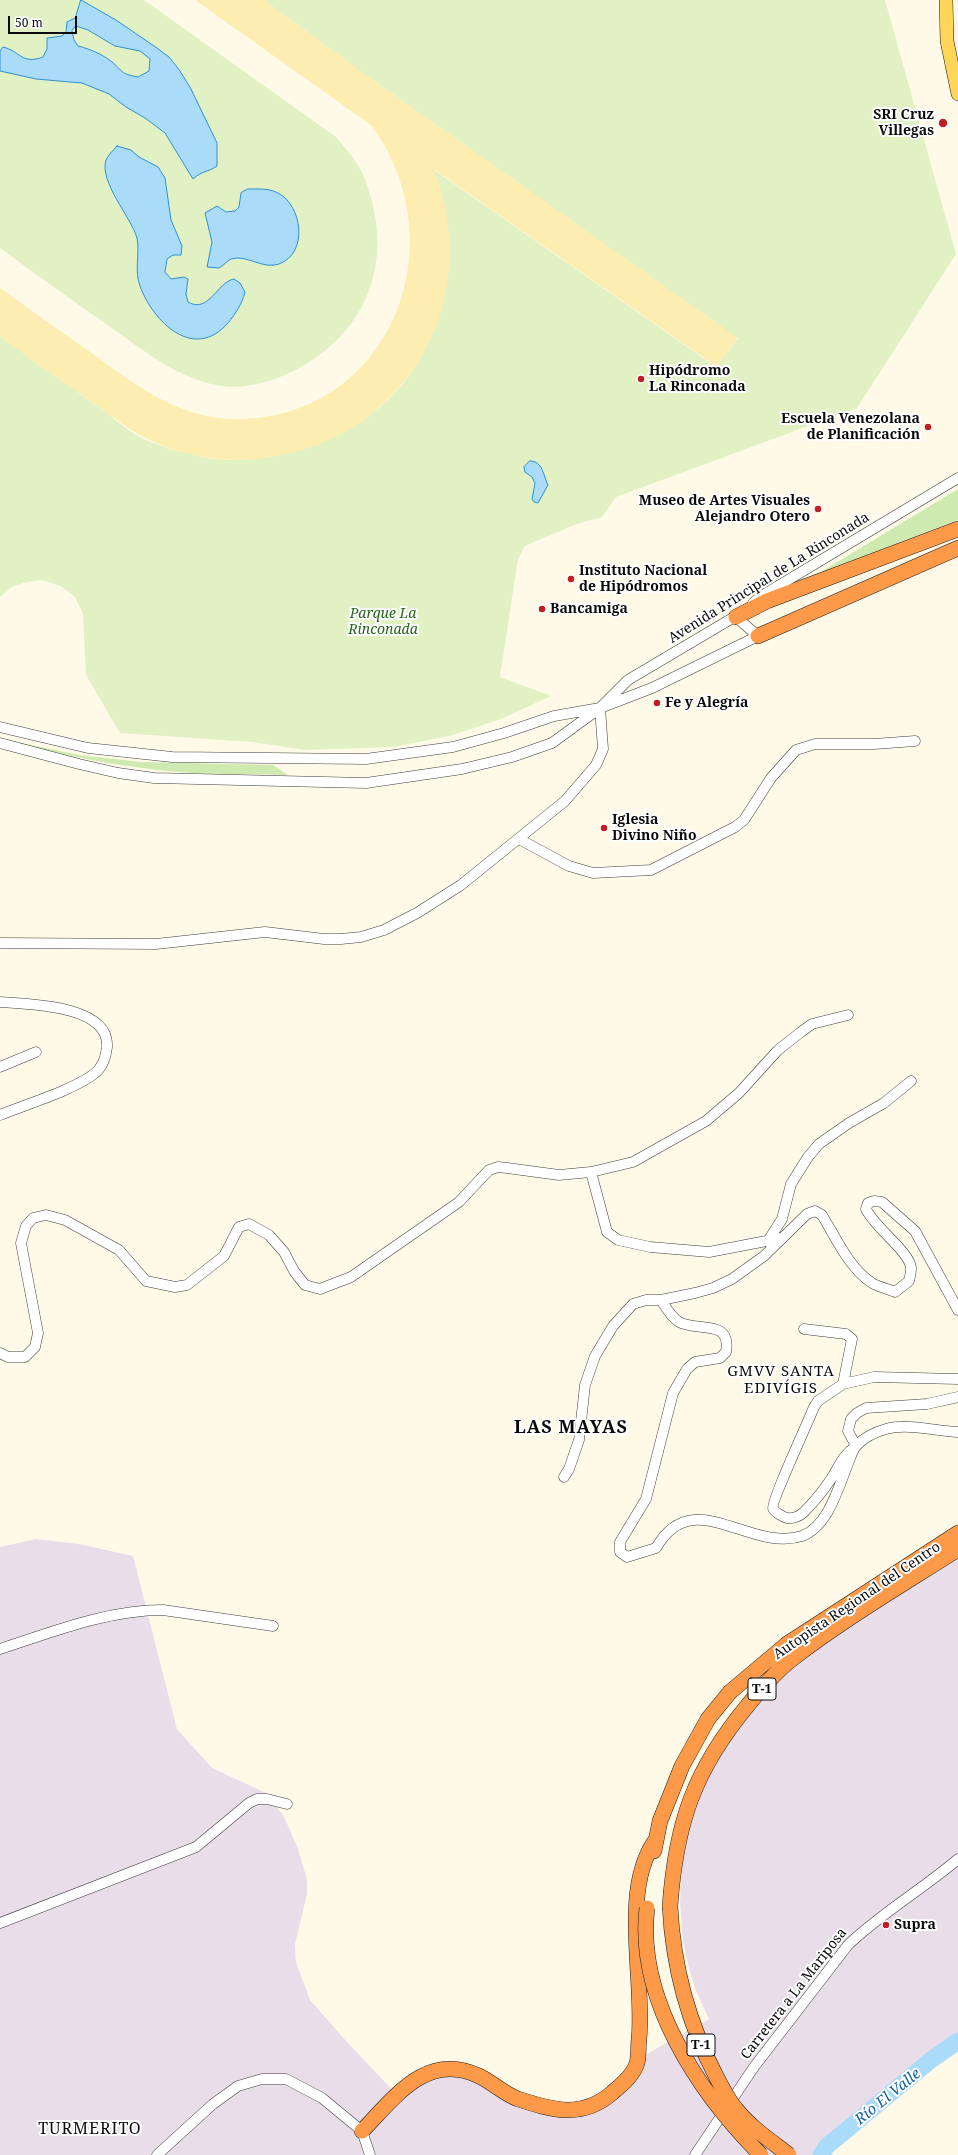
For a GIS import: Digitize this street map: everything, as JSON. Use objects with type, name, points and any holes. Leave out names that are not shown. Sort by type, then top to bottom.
[{"type":"highway","points":[[736,617],[767,601],[958,529]]},
{"type":"highway","points":[[758,636],[958,548]]},
{"type":"highway","name":"Autopista Regional del Centro","points":[[760,2155],[732,2126],[684,2058],[657,1993],[650,1970],[646,1939],[647,1908],[655,1841],[660,1821],[682,1766],[708,1719],[730,1692],[788,1644],[958,1534]]},
{"type":"highway","name":"Autopista Regional del Centro","points":[[789,2155],[736,2110],[707,2059],[691,2017],[676,1966],[670,1906],[675,1855],[690,1799],[706,1762],[764,1685],[790,1660],[863,1609],[958,1550]]},
{"type":"highway","points":[[362,2131],[401,2090],[428,2073],[446,2068],[462,2070],[480,2076],[515,2097],[550,2109],[568,2110],[585,2108],[603,2101],[621,2085],[630,2076],[636,2063],[642,2014],[635,1923],[641,1871],[646,1853],[655,1841]]},
{"type":"main road","points":[[946,0],[947,41],[958,94]]},
{"type":"street","name":"Avenida Principal de La Rinconada","points":[[0,743],[118,773],[154,778],[366,783],[462,769],[512,757],[552,743],[600,708],[628,680],[736,617],[763,595],[958,478]]},
{"type":"street","points":[[736,617],[758,636]]},
{"type":"street","name":"Avenida Principal de La Rinconada","points":[[0,727],[88,748],[172,757],[366,758],[453,747],[504,733],[554,716],[600,708],[664,682],[758,636]]},
{"type":"street","points":[[0,943],[156,944],[265,932],[324,939],[360,937],[384,930],[417,913],[461,885],[564,801],[596,765],[603,749],[600,708]]},
{"type":"street","points":[[519,839],[569,866],[593,873],[651,870],[736,827],[744,820],[771,778],[796,750],[815,744],[874,744],[915,741]]},
{"type":"street","points":[[0,1002],[62,1008],[80,1014],[98,1025],[105,1032],[107,1043],[106,1058],[96,1073],[79,1083],[0,1115]]},
{"type":"street","points":[[0,1353],[8,1357],[25,1357],[35,1347],[38,1333],[21,1243],[26,1226],[33,1218],[46,1215],[65,1220],[119,1250],[146,1281],[175,1287],[187,1285],[224,1256],[239,1227],[249,1224],[269,1235],[284,1252],[294,1271],[306,1285],[320,1289],[351,1276],[459,1202],[489,1170],[507,1168],[559,1175],[591,1172],[633,1162],[706,1121],[738,1093],[778,1050],[800,1032],[812,1024],[848,1015]]},
{"type":"street","points":[[0,1067],[36,1052]]},
{"type":"street","points":[[768,1241],[782,1219],[791,1184],[808,1157],[819,1144],[849,1123],[884,1103],[910,1081]]},
{"type":"street","points":[[591,1172],[607,1232],[618,1240],[650,1247],[709,1252],[782,1238]]},
{"type":"street","points":[[564,1477],[569,1469],[579,1440],[585,1385],[595,1356],[613,1326],[633,1304],[646,1300],[661,1300],[713,1288],[732,1279],[764,1256],[807,1214],[815,1211],[822,1215],[851,1263],[860,1274],[872,1283],[895,1292],[909,1281],[911,1267],[899,1248],[870,1217],[866,1209],[868,1203],[874,1201],[882,1202],[915,1231],[958,1310]]},
{"type":"street","points":[[661,1300],[674,1317],[681,1323],[717,1329],[725,1337],[728,1345],[726,1352],[720,1358],[695,1362],[687,1369],[674,1393],[646,1499],[620,1542],[620,1552],[627,1557],[656,1548],[662,1538],[670,1530],[689,1520],[705,1519],[762,1537],[780,1539],[803,1535],[821,1521],[834,1501],[856,1446],[848,1431],[850,1419],[866,1408],[927,1404],[958,1398]]},
{"type":"street","points":[[804,1329],[846,1334],[852,1338],[843,1384]]},
{"type":"street","points":[[958,1379],[874,1377],[843,1384],[818,1401],[814,1407],[790,1466],[773,1500],[774,1511],[788,1518],[803,1514],[816,1500],[832,1478],[845,1454],[874,1433],[887,1428],[907,1427],[958,1432]]},
{"type":"street","points":[[0,1649],[82,1622],[150,1610],[163,1610],[273,1626]]},
{"type":"street","points":[[0,1923],[196,1847],[249,1803],[257,1799],[287,1804]]},
{"type":"street","name":"Carretera a La Mariposa","points":[[695,2155],[754,2067],[848,1945],[863,1931],[956,1863]]},
{"type":"street","points":[[157,2155],[238,2086],[262,2079],[286,2079],[322,2098],[362,2131],[370,2155]]},
{"type":"shaded area","points":[[36,1539],[79,1544],[133,1556],[177,1729],[212,1768],[266,1793],[284,1817],[297,1846],[307,1879],[307,1894],[295,1944],[296,1962],[310,2000],[348,2043],[399,2097],[445,2070],[545,2103],[598,2101],[645,2055],[709,2019],[696,1991],[689,1968],[683,1941],[680,1903],[682,1865],[688,1832],[699,1794],[711,1764],[780,1673],[958,1554],[958,2036],[926,2060],[821,2155],[0,2155],[0,1547]]},
{"type":"green space","points":[[0,0],[144,0],[336,137],[355,160],[366,180],[376,224],[377,249],[374,273],[367,296],[356,317],[340,337],[322,354],[290,373],[270,381],[237,387],[216,385],[186,375],[157,360],[0,248]]},
{"type":"green space","name":"Hipódromo La Rinconada","points":[[264,0],[885,0],[956,254],[857,408],[616,497],[602,517],[574,525],[525,546],[518,559],[500,677],[551,696],[501,719],[449,736],[393,747],[305,750],[252,742],[120,733],[86,675],[83,614],[75,597],[61,586],[41,580],[12,587],[0,597],[0,337],[138,436],[191,455],[227,460],[266,458],[286,454],[332,439],[371,415],[403,384],[427,347],[443,306],[449,262],[447,216],[434,170],[716,367],[738,338],[366,75]]},
{"type":"green space","points":[[958,489],[958,520],[819,573]]},
{"type":"green space","points":[[12,741],[79,755],[142,762],[273,765],[288,775],[193,773],[158,770],[74,757]]},
{"type":"sand","points":[[195,0],[264,0],[366,75],[738,337],[717,367],[435,170],[445,201],[450,244],[449,277],[443,310],[438,326],[421,359],[410,374],[384,403],[369,416],[338,437],[320,446],[280,457],[238,460],[196,456],[164,447],[141,436],[0,337],[0,288],[136,385],[190,412],[210,417],[231,419],[286,412],[332,392],[368,359],[394,318],[407,272],[409,222],[397,172],[371,125]]},
{"type":"water","points":[[81,0],[116,20],[169,57],[191,89],[217,143],[217,166],[193,179],[165,133],[109,94],[82,83],[36,79],[0,71],[0,51],[3,47],[30,59],[43,57],[47,49],[47,38],[62,36],[66,32],[67,22],[75,18]],"holes":[[[76,26],[88,30],[115,46],[140,51],[150,59],[149,71],[138,77],[128,75],[104,57],[91,50],[78,46],[74,40],[72,31]]]},
{"type":"water","points":[[117,146],[131,150],[139,157],[158,167],[165,178],[171,220],[182,246],[181,255],[173,255],[167,259],[165,272],[171,279],[184,277],[188,279],[186,294],[188,302],[195,305],[202,304],[228,281],[234,279],[240,283],[245,292],[234,316],[215,334],[202,339],[189,338],[176,333],[154,312],[146,300],[137,274],[137,238],[111,189],[105,169],[107,158]]},
{"type":"water","points":[[248,189],[271,190],[286,199],[297,218],[299,229],[295,250],[289,258],[279,264],[267,265],[237,258],[231,259],[219,268],[207,267],[212,242],[205,213],[217,206],[226,212],[235,211],[239,207],[241,193]]},
{"type":"water","points":[[530,461],[538,463],[548,485],[538,503],[534,502],[532,499],[535,483],[532,477],[525,472],[524,467]]},
{"type":"waterway","name":"Río El Valle","points":[[821,2155],[827,2146],[931,2060],[958,2041]]},
{"type":"place","name":"SRI Cruz Villegas","points":[[943,123]]},
{"type":"place","name":"Hipódromo La Rinconada","points":[[641,379]]},
{"type":"place","name":"Escuela Venezolana de Planificación","points":[[928,427]]},
{"type":"place","name":"Museo de Artes Visuales Alejandro Otero","points":[[818,509]]},
{"type":"place","name":"Instituto Nacional de Hipódromos","points":[[571,579]]},
{"type":"place","name":"Bancamiga","points":[[542,609]]},
{"type":"place","name":"Fe y Alegría","points":[[657,703]]},
{"type":"place","name":"Iglesia Divino Niño","points":[[604,828]]},
{"type":"place","name":"Supra","points":[[886,1925]]},
{"type":"district","name":"GMVV SANTA EDIVÍGIS","points":[[781,1380]]},
{"type":"district","name":"LAS MAYAS","points":[[571,1428]]},
{"type":"district","name":"TURMERITO","points":[[90,2129]]},
{"type":"park label","name":"Parque La Rinconada","points":[[383,622]]}]
